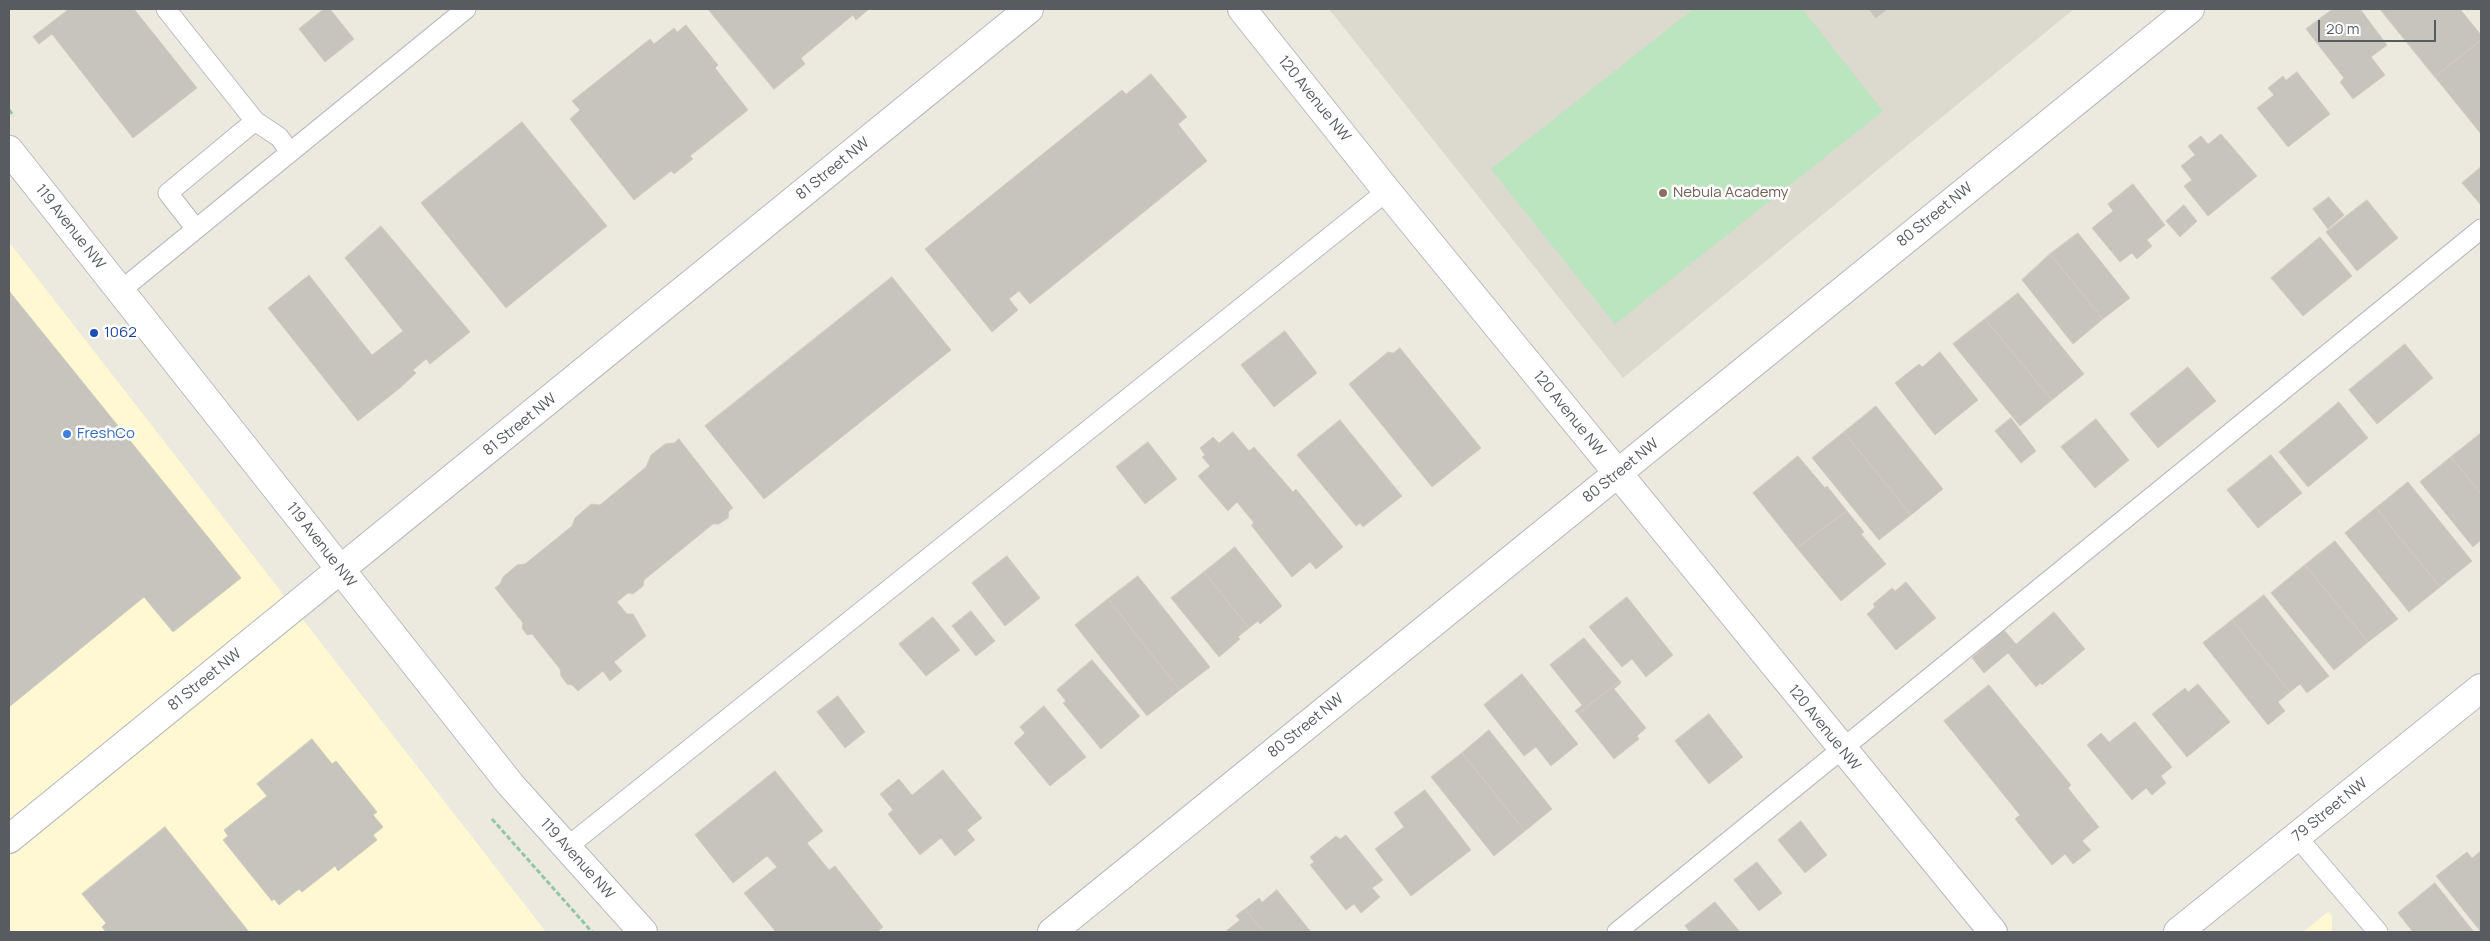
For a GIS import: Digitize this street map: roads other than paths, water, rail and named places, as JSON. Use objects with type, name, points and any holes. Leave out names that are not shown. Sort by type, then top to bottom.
[{"type":"street","name":"81 Street NW","points":[[9,839],[1029,9]]},
{"type":"street","name":"120 Avenue NW","points":[[1242,9],[1387,191],[1993,932]]},
{"type":"street","name":"80 Street NW","points":[[1052,932],[2190,9]]},
{"type":"street","name":"119 Avenue NW","points":[[9,150],[510,784],[643,932]]},
{"type":"street","name":"79 Street NW","points":[[2178,932],[2481,688]]},
{"type":"lane","points":[[166,9],[254,121],[279,137],[290,152]]},
{"type":"lane","points":[[120,290],[466,9]]},
{"type":"lane","points":[[196,229],[168,194],[254,121]]},
{"type":"lane","points":[[567,847],[1387,191]]},
{"type":"lane","points":[[1617,932],[2481,228]]},
{"type":"lane","points":[[2297,837],[2378,932]]},
{"type":"place","name":"Nebula Academy","points":[[1663,193]]},
{"type":"place","name":"1062","points":[[94,333]]},
{"type":"place","name":"FreshCo","points":[[67,434]]}]
